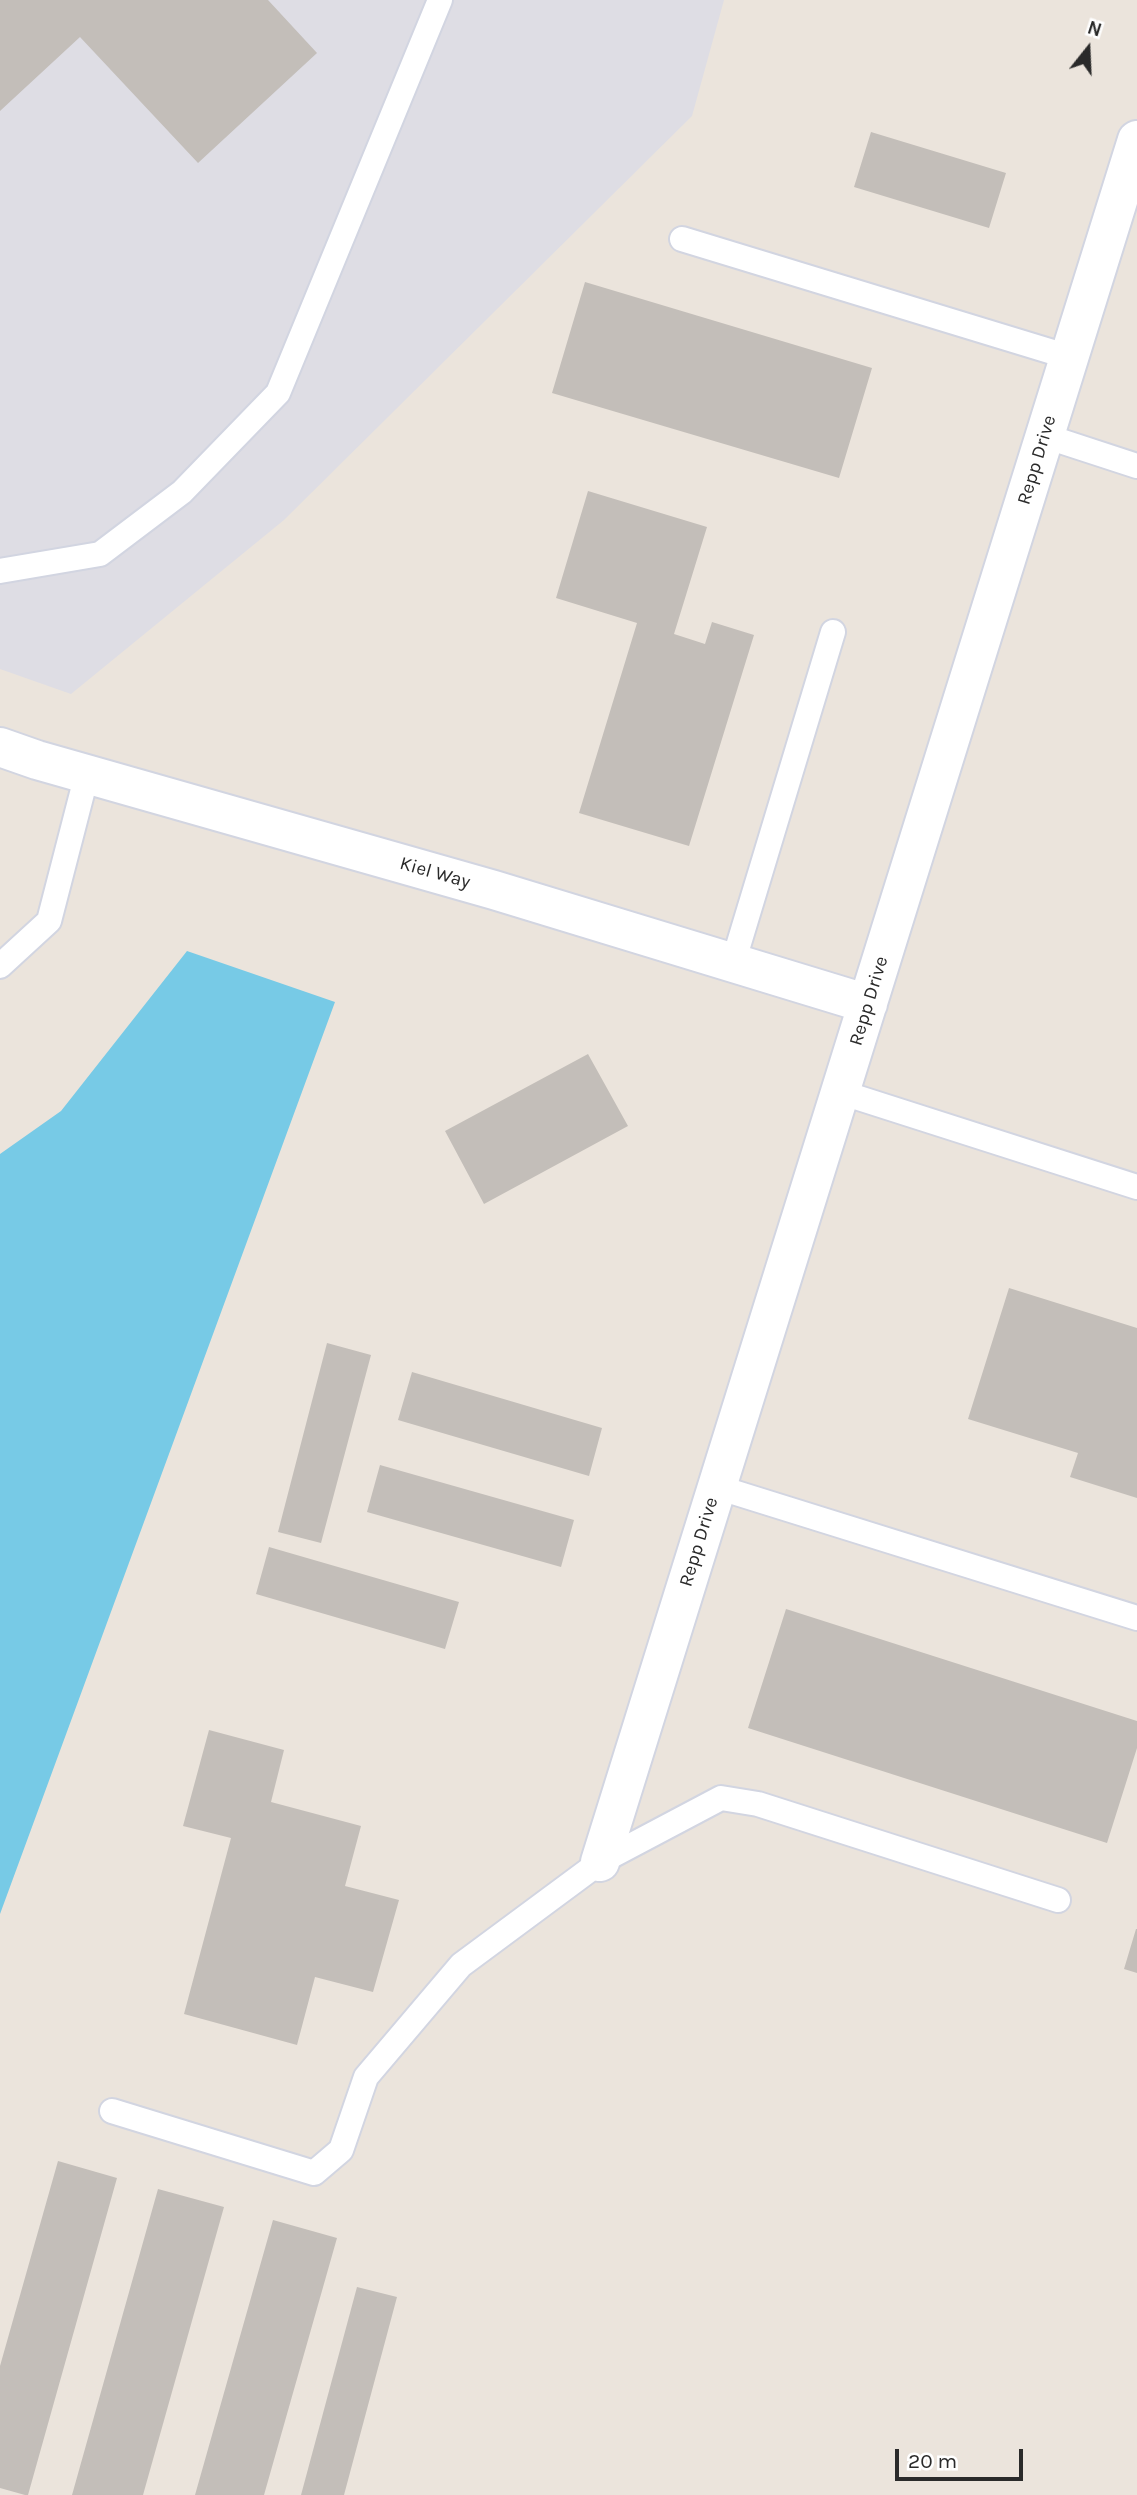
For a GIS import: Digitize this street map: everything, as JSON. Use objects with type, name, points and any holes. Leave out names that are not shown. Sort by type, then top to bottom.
[{"type":"street","name":"Repp Drive","points":[[600,1862],[1137,140]]},
{"type":"street","name":"Kiel Way","points":[[0,747],[481,886],[868,1004]]},
{"type":"lane","points":[[0,571],[100,554],[182,492],[278,393],[440,0]]},
{"type":"lane","points":[[682,239],[1069,357]]},
{"type":"lane","points":[[1045,436],[1137,466]]},
{"type":"lane","points":[[733,963],[833,632]]},
{"type":"lane","points":[[0,966],[49,921],[87,774]]},
{"type":"lane","points":[[840,1092],[1137,1187]]},
{"type":"lane","points":[[717,1487],[1137,1618]]},
{"type":"lane","points":[[112,2111],[314,2173],[341,2150],[366,2077],[460,1965],[600,1862],[721,1798],[758,1804],[1058,1900]]},
{"type":"shaded area","points":[[0,0],[724,0],[692,116],[284,520],[71,694],[0,669]]},
{"type":"water","points":[[187,951],[335,1002],[0,1914],[0,1154],[61,1111]]},
{"type":"building","points":[[0,0],[268,0],[317,53],[198,163],[80,37],[0,111]]},
{"type":"building","points":[[871,132],[1006,173],[989,228],[854,187]]},
{"type":"building","points":[[585,282],[872,368],[839,478],[552,393]]},
{"type":"building","points":[[588,491],[707,527],[674,634],[705,644],[712,622],[754,635],[689,846],[579,813],[637,623],[556,598]]},
{"type":"building","points":[[588,1054],[628,1126],[484,1204],[445,1131]]},
{"type":"building","points":[[1009,1288],[1137,1328],[1137,1498],[1070,1477],[1078,1453],[968,1419]]},
{"type":"building","points":[[327,1343],[371,1355],[321,1543],[278,1532]]},
{"type":"building","points":[[412,1372],[602,1428],[589,1476],[398,1420]]},
{"type":"building","points":[[380,1465],[574,1520],[561,1567],[367,1512]]},
{"type":"building","points":[[269,1547],[459,1602],[445,1649],[256,1594]]},
{"type":"building","points":[[786,1609],[1137,1721],[1137,1748],[1107,1843],[748,1728]]},
{"type":"building","points":[[209,1730],[284,1750],[271,1802],[361,1826],[345,1886],[399,1900],[373,1992],[315,1977],[297,2045],[184,2014],[231,1838],[183,1826]]},
{"type":"building","points":[[1137,1929],[1137,1973],[1124,1969]]},
{"type":"building","points":[[58,2161],[117,2178],[28,2495],[25,2495],[0,2488],[0,2366]]},
{"type":"building","points":[[158,2189],[224,2207],[143,2495],[72,2495]]},
{"type":"building","points":[[273,2220],[337,2238],[264,2495],[195,2495]]},
{"type":"building","points":[[357,2287],[397,2297],[344,2495],[301,2495]]}]
